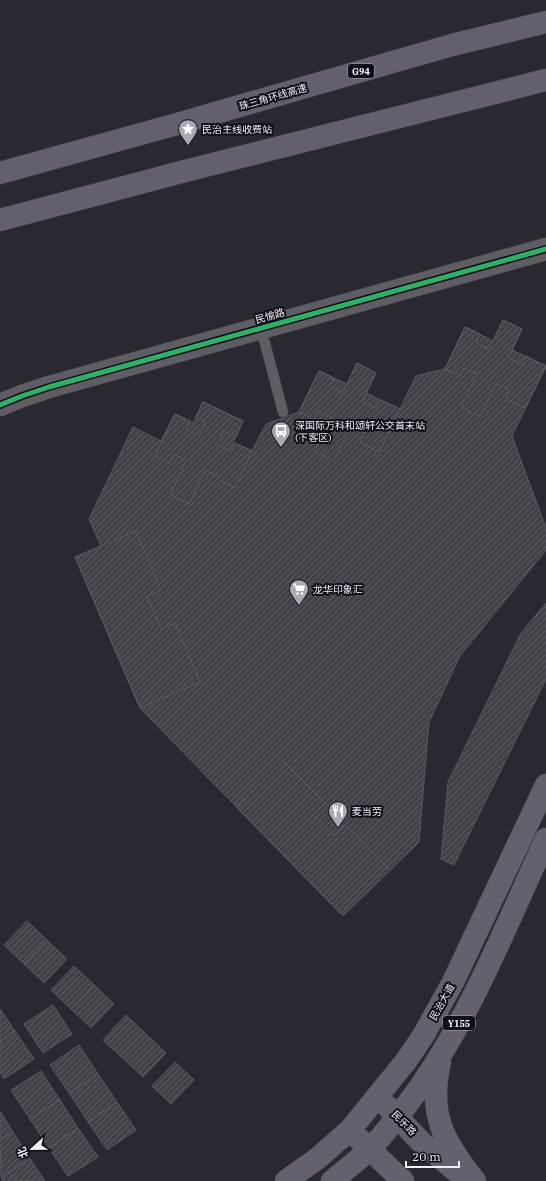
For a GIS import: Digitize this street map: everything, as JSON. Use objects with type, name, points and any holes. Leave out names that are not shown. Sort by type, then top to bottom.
[{"type":"highway","name":"珠三角环线高速","points":[[0,173],[452,45],[546,22]]},
{"type":"highway","points":[[0,220],[197,168],[546,80]]},
{"type":"main road","name":"民治大道","points":[[286,1181],[318,1158],[350,1130],[406,1061],[423,1036],[443,1001],[546,785]]},
{"type":"main road","name":"Y155","points":[[332,1181],[370,1149],[398,1117],[422,1084],[475,993],[546,839]]},
{"type":"main road","points":[[442,1052],[436,1079],[435,1102],[438,1120],[447,1142],[475,1181]]},
{"type":"main road","name":"民乐路","points":[[377,1096],[421,1142],[468,1181]]},
{"type":"main road","points":[[350,1130],[403,1181]]},
{"type":"street","name":"民愉路","points":[[0,405],[49,387],[546,249]]},
{"type":"lane","points":[[261,328],[283,412]]},
{"type":"building","name":"龙华印象汇","points":[[503,320],[522,329],[512,350],[546,366],[512,436],[546,528],[546,550],[460,656],[429,722],[419,842],[343,916],[140,708],[75,557],[101,546],[89,519],[133,427],[161,441],[175,414],[193,423],[203,402],[243,421],[233,442],[252,451],[266,424],[299,412],[319,371],[347,384],[357,363],[376,373],[366,393],[400,409],[416,376],[445,369],[465,327],[493,341]]},
{"type":"building","points":[[503,320],[522,329],[508,358],[522,365],[526,356],[546,366],[525,408],[505,399],[510,390],[496,383],[480,417],[461,408],[477,374],[464,368],[460,376],[445,369],[465,327],[480,334],[476,343],[489,349]]},
{"type":"building","points":[[357,363],[376,373],[362,402],[376,408],[380,400],[400,409],[379,452],[360,442],[364,433],[350,427],[334,461],[315,452],[331,417],[318,411],[314,419],[299,412],[319,371],[334,378],[330,386],[343,393]]},
{"type":"building","points":[[203,402],[243,421],[236,437],[224,431],[217,445],[231,451],[235,443],[252,451],[235,488],[218,479],[219,477],[205,470],[189,504],[170,495],[186,461],[174,454],[170,463],[155,456],[175,414],[190,421],[186,429],[199,436],[205,422],[196,417]]},
{"type":"building","points":[[136,531],[161,590],[147,596],[161,629],[175,623],[200,682],[140,708],[75,557]]},
{"type":"building","points":[[546,603],[546,679],[454,865],[441,859],[448,782],[521,633]]},
{"type":"building","points":[[283,761],[328,806],[316,817],[334,835],[345,824],[390,870],[343,916],[236,807]]},
{"type":"building","points":[[27,921],[47,940],[24,964],[4,945]]},
{"type":"building","points":[[47,940],[67,959],[44,983],[24,964]]},
{"type":"building","points":[[74,966],[94,985],[71,1009],[51,990]]},
{"type":"building","points":[[94,985],[114,1004],[91,1028],[71,1009]]},
{"type":"building","points":[[53,1005],[72,1034],[43,1053],[24,1024]]},
{"type":"building","points":[[0,1009],[15,1031],[0,1041]]},
{"type":"building","points":[[126,1015],[166,1053],[143,1077],[103,1040]]},
{"type":"building","points":[[15,1031],[34,1059],[4,1079],[0,1072],[0,1041]]},
{"type":"building","points":[[79,1045],[98,1074],[69,1093],[50,1065]]},
{"type":"building","points":[[175,1062],[194,1080],[171,1104],[152,1086]]},
{"type":"building","points":[[41,1071],[60,1100],[30,1119],[11,1090]]},
{"type":"building","points":[[98,1074],[117,1102],[88,1122],[69,1093]]},
{"type":"building","points":[[60,1100],[78,1128],[49,1148],[30,1119]]},
{"type":"building","points":[[117,1102],[136,1130],[107,1150],[88,1122]]},
{"type":"building","points":[[0,1111],[13,1132],[0,1140]]},
{"type":"building","points":[[78,1128],[98,1157],[68,1176],[49,1148]]},
{"type":"building","points":[[13,1132],[30,1159],[1,1177],[0,1140]]},
{"type":"building","points":[[30,1159],[45,1181],[3,1181],[1,1177]]},
{"type":"cycle path","points":[[0,405],[49,387],[546,249]]},
{"type":"place","name":"民治主线收费站","points":[[188,146]]},
{"type":"place","name":"深国际万科和颂轩公交首末站 (下客区)","points":[[281,448]]},
{"type":"place","name":"龙华印象汇","points":[[299,606]]},
{"type":"place","name":"麦当劳","points":[[338,828]]}]
